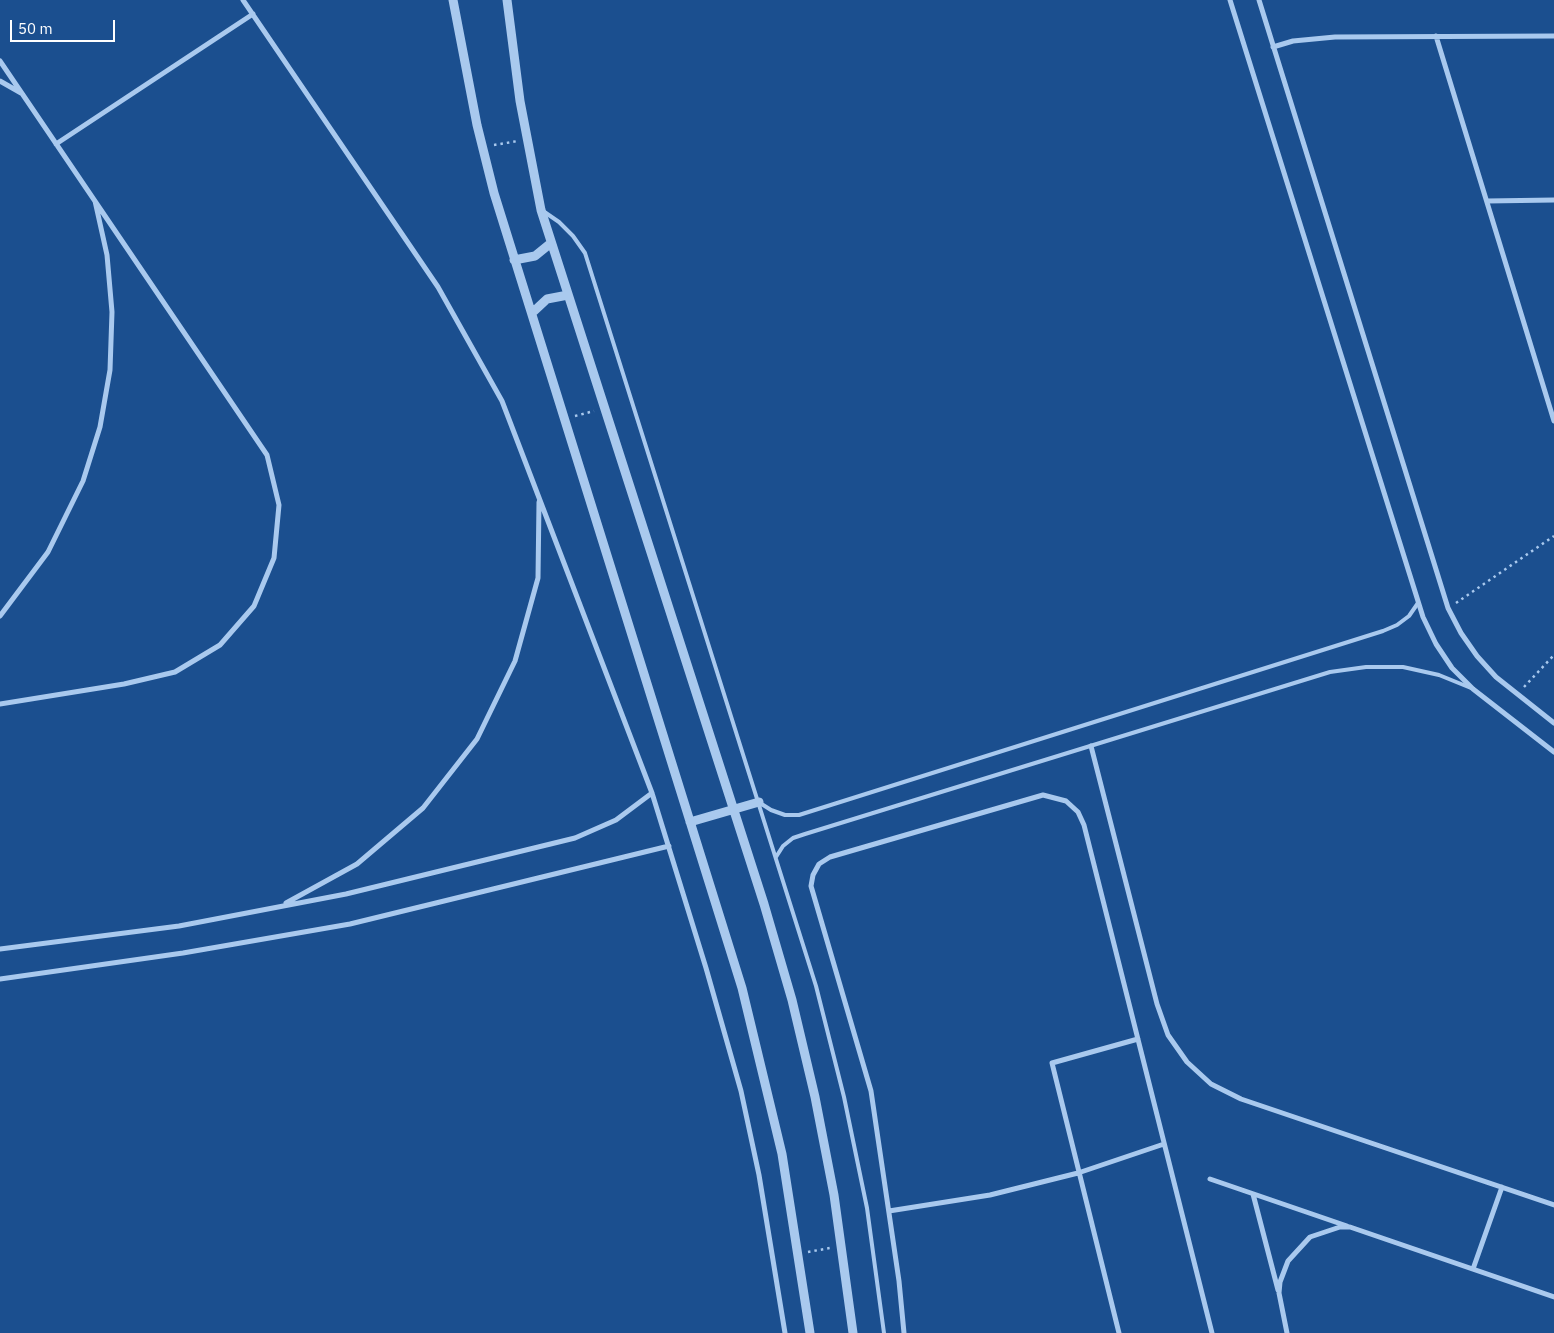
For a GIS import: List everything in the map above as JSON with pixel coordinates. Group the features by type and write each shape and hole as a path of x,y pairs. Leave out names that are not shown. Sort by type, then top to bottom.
{"street":[{"path":"243,0 438,287 502,401 652,793 669,846 741,1091 759,1175 785,1333"},
{"path":"453,0 483,146 514,260 742,988 764,1071 782,1154 810,1333"},
{"path":"507,0 527,140 541,210 732,810 764,904 792,1000 815,1097 842,1245 853,1333"},
{"path":"1230,0 1418,603 1436,644 1452,668 1473,689 1554,752"},
{"path":"1259,0 1448,608 1460,633 1496,677 1554,723"},
{"path":"56,144 253,14"},
{"path":"1436,36 1554,421"},
{"path":"1273,47 1314,38 1554,36"},
{"path":"0,61 267,455 279,506 274,558 254,606 220,645 175,672 124,684 0,704"},
{"path":"0,81 24,94"},
{"path":"0,616 48,552 83,481 100,427 110,370 112,312 107,255 94,199"},
{"path":"1487,201 1554,200"},
{"path":"514,260 535,256 551,243"},
{"path":"532,313 547,299 568,295"},
{"path":"281,906 357,864 423,808 477,739 515,662 538,578 540,499"},
{"path":"1092,746 1157,1004 1168,1035 1187,1062 1211,1084 1241,1099 1554,1205"},
{"path":"0,949 179,926 346,894 575,838 616,820 652,793"},
{"path":"904,1333 889,1210 871,1091 811,886 815,869 824,860 1043,795 1066,801 1078,812 1084,825 1212,1333"},
{"path":"690,822 759,802"},
{"path":"0,979 183,953 350,924 669,846"},
{"path":"1119,1333 1052,1063 1138,1039"},
{"path":"889,1210 990,1195 1078,1172 1164,1144"},
{"path":"1210,1179 1554,1296"},
{"path":"1473,1269 1502,1187"},
{"path":"1253,1194 1279,1293 1287,1333"},
{"path":"1279,1293 1280,1282 1288,1261 1302,1244 1324,1231 1350,1227"}],"lane":[{"path":"541,210 559,222 585,252 816,986 844,1096 867,1208 884,1333"},
{"path":"759,802 771,810 785,815 799,815 1398,626 1409,616 1418,603"},
{"path":"776,857 783,846 799,836 1330,672 1366,667 1403,667 1439,675 1473,689"}],"path":[{"path":"483,146 527,140"},
{"path":"564,419 604,409"},
{"path":"1448,608 1554,536"},
{"path":"1518,694 1554,655"},
{"path":"799,1254 842,1245"}]}
